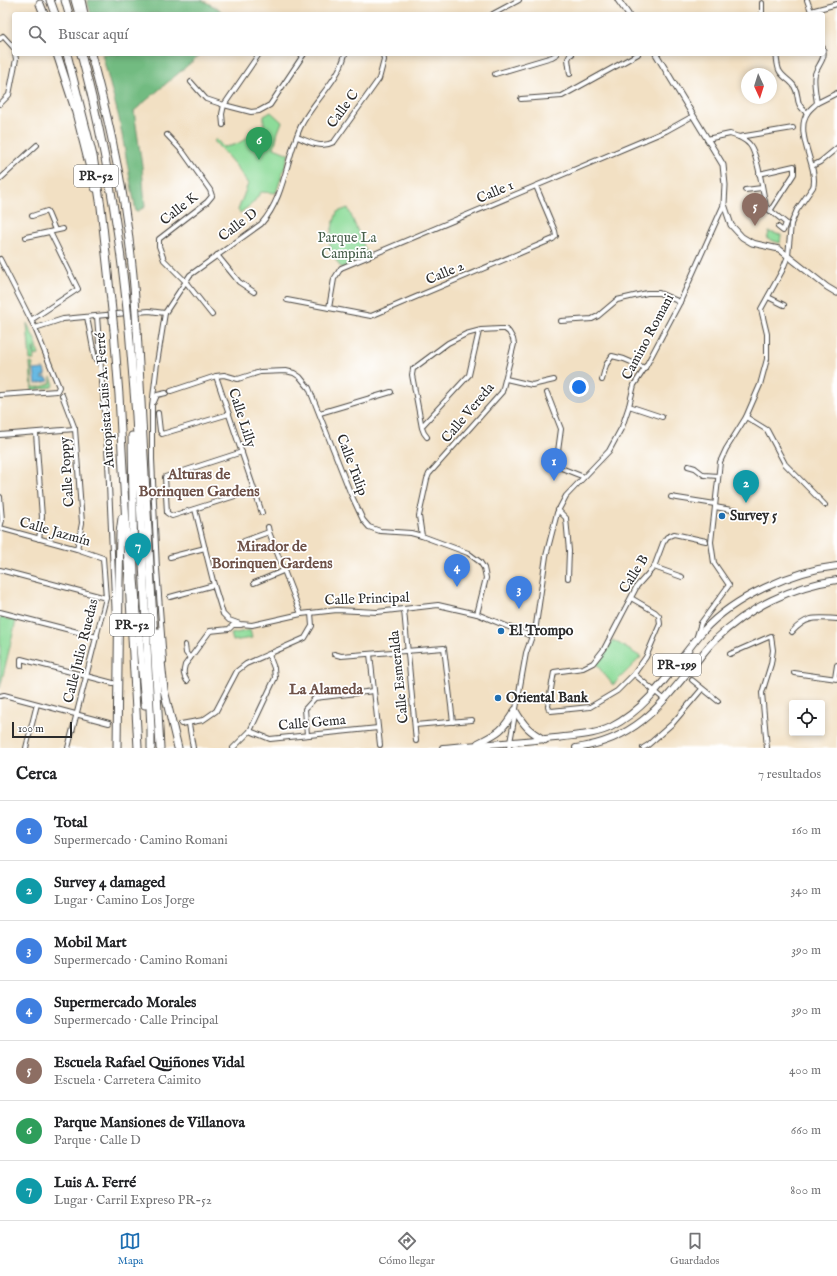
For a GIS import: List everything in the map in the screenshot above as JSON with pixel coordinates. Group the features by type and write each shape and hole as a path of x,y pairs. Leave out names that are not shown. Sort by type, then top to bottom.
{"highway":[{"path":"50,0 54,12"},
{"path":"65,0 68,12"},
{"path":"75,0 78,12"},
{"path":"81,0 84,12"},
{"path":"40,4 43,12"},
{"path":"58,56 75,109 92,180 101,207"},
{"name":"Autopista Luis A. Ferré","path":"68,56 86,127 101,207 114,330 119,395 138,748"},
{"path":"81,56 110,180 119,235 129,329 139,476 151,729 150,748"},
{"name":"PR-52","path":"91,56 114,149 129,233 137,329 160,748"},
{"path":"117,748 120,533 125,502"},
{"path":"151,596 158,632 164,690 178,748"}],"main road":[{"name":"PR-199","path":"443,748 475,745 509,746 585,734 610,727 626,718 645,703 704,630 726,611 763,588 808,571 837,566"},
{"name":"PR-199","path":"576,748 588,747 622,735 654,712 715,640 734,622 769,600 812,584 837,580"},
{"path":"475,745 498,733 505,727 515,710 523,724 545,740"}],"street":[{"path":"497,12 519,0"},
{"path":"618,0 627,12"},
{"path":"807,0 812,12 837,4"},
{"path":"762,3 762,12"},
{"path":"0,32 2,37 12,45"},
{"path":"0,104 9,95 15,56"},
{"path":"223,125 222,114 224,106 258,56"},
{"path":"191,82 206,99 224,106 251,112 259,111 270,105 303,56"},
{"name":"Calle D","path":"165,313 190,274 261,224 270,214 277,200 300,127 340,68 344,56"},
{"name":"Calle C","path":"297,137 318,145 326,146 334,142 379,79 384,60 383,56"},
{"path":"495,74 554,56"},
{"path":"570,56 568,59 570,74"},
{"path":"521,99 562,96 634,56"},
{"path":"657,56 723,165 725,185 724,204 730,224 742,237 752,243 778,249 837,293"},
{"path":"776,56 779,69 782,74 793,84 800,108 807,114"},
{"path":"816,103 814,75 823,56"},
{"path":"694,642 701,623 729,585 714,563 711,542 720,462 726,449 746,417 760,385 767,359 767,334 761,309 782,271 788,256 791,224 815,183 812,166 804,140 804,126 807,114 816,103 837,93"},
{"name":"Calle 1","path":"329,308 334,279 341,268 666,131 694,116"},
{"path":"739,137 793,128"},
{"path":"707,139 730,134 739,137 751,146 766,207 786,223 783,231 778,227"},
{"name":"Calle K","path":"167,135 183,152 210,190 212,196 207,202 159,239 159,246 164,260 185,281"},
{"path":"0,179 36,145"},
{"path":"812,166 820,162 837,148"},
{"path":"759,174 794,166 794,174 770,211"},
{"name":"Calle 2","path":"287,300 371,316 553,239 556,236 555,231 536,186"},
{"path":"745,190 762,188"},
{"name":"Camino Romani","path":"509,746 526,653 536,625 546,556 558,510 566,496 609,451 622,427 634,386 680,302 724,204"},
{"path":"32,216 47,211 55,230"},
{"path":"26,237 63,229"},
{"path":"31,320 78,289 50,232"},
{"path":"217,255 239,282 254,292"},
{"path":"0,259 35,328 59,388 57,391 0,395"},
{"path":"185,281 212,315"},
{"path":"561,321 592,319 598,316 617,300 647,292 659,294 680,302"},
{"path":"768,297 784,305"},
{"path":"35,328 63,319 149,311 165,313 152,406 152,459 157,569 167,703"},
{"path":"98,316 108,462 115,620 118,629"},
{"path":"87,317 94,359"},
{"name":"Calle Vereda","path":"422,536 419,516 429,474 500,396 506,379 514,344 512,335 505,329 479,331 466,334 448,343 413,369 412,375 422,426 427,437"},
{"path":"422,426 469,375 479,331"},
{"path":"602,380 606,365 612,356 624,359 645,368"},
{"name":"Calle Tulip","path":"172,391 216,376 224,375 238,379 260,372 286,371 300,376 310,388 350,492 363,520 369,527 380,531 411,533 422,536 468,554 480,562 484,568 486,578 478,614"},
{"name":"Calle Lilly","path":"216,376 262,513"},
{"path":"506,379 532,385 554,380"},
{"path":"320,413 391,392"},
{"path":"152,406 157,395 166,393"},
{"path":"547,393 561,429 556,466 584,477"},
{"name":"Calle Poppy","path":"62,395 75,429 82,523 77,549"},
{"path":"629,406 662,416"},
{"path":"158,413 160,430 162,434 229,414"},
{"path":"746,417 767,430 785,464 825,504"},
{"path":"0,435 75,429"},
{"path":"36,432 42,517 39,539"},
{"path":"242,452 165,477 167,513 172,516 254,490"},
{"path":"688,466 695,468 704,475 718,476"},
{"path":"0,497 2,520 0,528"},
{"path":"671,497 715,505 737,511"},
{"path":"170,597 214,585 195,509"},
{"path":"558,510 566,518 569,551 568,578"},
{"path":"268,527 300,614"},
{"name":"Calle Jazmín","path":"0,528 77,549 103,558"},
{"path":"244,541 269,532"},
{"name":"Calle B","path":"634,674 617,691 590,707 551,711 549,709 548,706 554,672 583,668 593,663 604,649 637,586 654,567 663,543 667,537 674,534 706,541"},
{"path":"170,557 205,548"},
{"name":"Calle Julio Ruedas","path":"68,748 106,598 103,558"},
{"path":"654,567 682,577"},
{"path":"0,570 106,598"},
{"path":"254,583 283,571"},
{"name":"Calle Principal","path":"214,585 223,614 229,620 245,625 252,626 300,614 337,610 377,612 438,605 478,614 531,636"},
{"path":"631,598 655,612 659,616 660,624 646,657 634,674 665,700"},
{"name":"Calle Esmeralda","path":"404,610 416,741"},
{"path":"0,612 97,637"},
{"path":"181,724 189,724 203,720 216,710 237,671 246,664 305,638 312,626 311,613"},
{"path":"792,632 802,622 813,618 837,619"},
{"path":"188,681 183,676 183,670 210,631 229,630 233,625 245,625"},
{"path":"730,654 771,636 773,650 772,657 762,693 767,748"},
{"path":"185,645 186,653 190,658"},
{"path":"334,654 341,656 444,648 453,722"},
{"path":"370,654 380,745"},
{"path":"233,748 250,731 275,678 274,668 269,655"},
{"path":"21,666 21,659 113,683"},
{"path":"794,673 836,678 837,665"},
{"path":"692,680 718,701"},
{"path":"643,748 648,747 673,723 702,689"},
{"path":"307,735 305,709 315,698 374,691"},
{"path":"0,696 4,695 109,723"},
{"path":"26,748 37,704"},
{"path":"415,725 472,720"},
{"path":"189,724 193,748"},
{"name":"Calle Gema","path":"250,731 270,738 378,728"}],"green space":[{"path":"87,0 202,0 222,12 90,12"},
{"path":"103,56 199,56 134,111 142,166 145,207 136,212 119,118"},
{"path":"271,112 282,122 274,148 289,154 276,193 261,192 253,203 240,213 238,210 248,184 236,166 214,141 216,139 223,147 228,146 236,144 247,138 253,131 264,131 264,116"},
{"name":"Parque La Campiña","path":"348,208 368,256 341,268 330,246 330,235 337,212"},
{"path":"769,232 781,235 780,243 767,239"},
{"path":"27,323 36,342 39,355 35,356 33,348 34,360 30,360"},
{"path":"30,363 33,364 33,387 51,383 51,377 54,384 52,387 32,390"},
{"path":"0,617 16,621 0,688"},
{"path":"250,630 252,638 233,641 231,634"},
{"path":"613,640 641,657 613,685 596,664 602,659"}],"water":[{"path":"44,369 46,376 42,376 42,378 47,378 49,381 36,384 34,370"}],"place":[{"name":"Parque Mansiones de Villanova","path":"259,160"},
{"name":"Escuela Rafael Quiñones Vidal","path":"755,226"},
{"name":"Total","path":"554,481"},
{"name":"Survey 4 damaged","path":"746,503"},
{"name":"Survey 5","path":"722,516"},
{"name":"Luis A. Ferré","path":"138,566"},
{"name":"Supermercado Morales","path":"457,587"},
{"name":"Mobil Mart","path":"519,609"},
{"name":"El Trompo","path":"501,631"},
{"name":"Oriental Bank","path":"498,698"}],"district":[{"name":"Alturas de Borinquen Gardens","path":"199,482"},
{"name":"Mirador de Borinquen Gardens","path":"272,554"},
{"name":"La Alameda","path":"326,689"}]}
